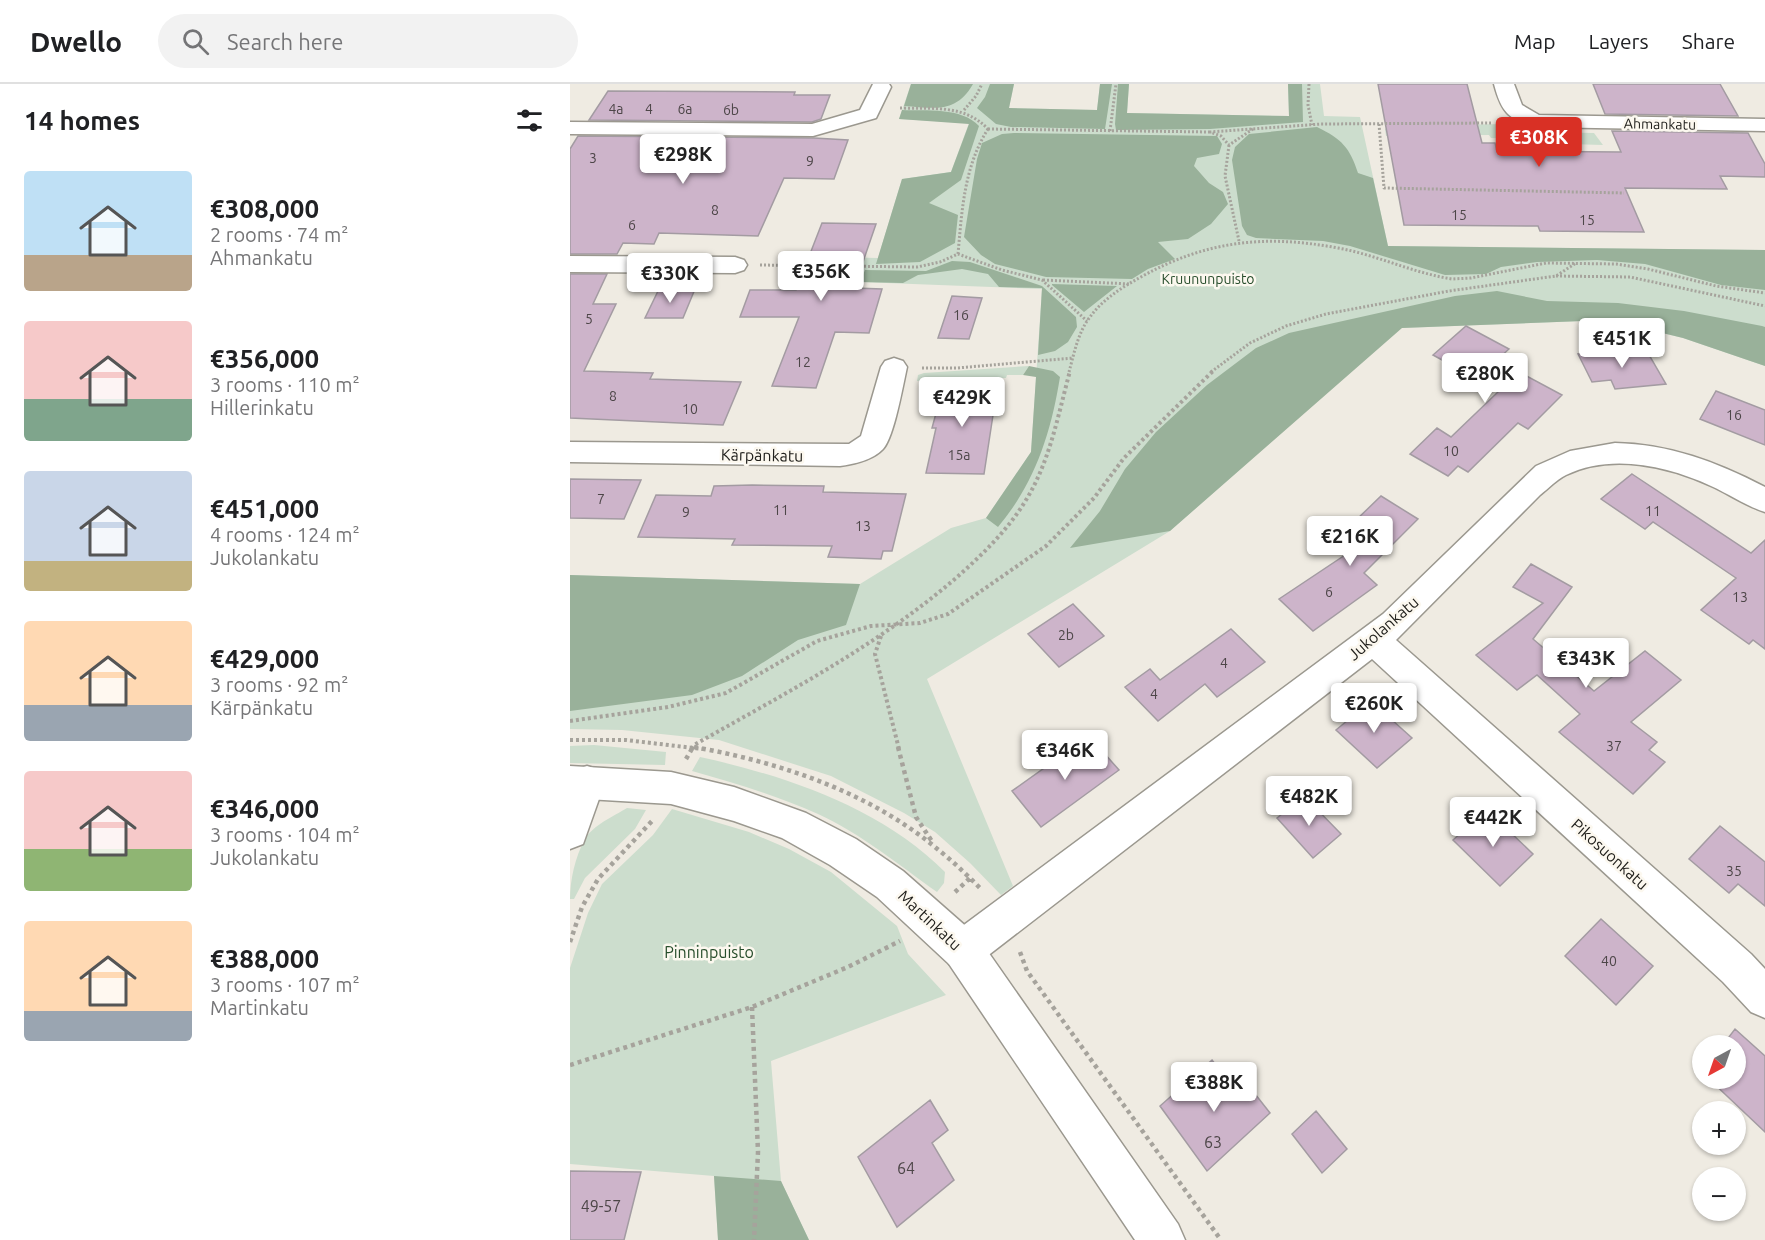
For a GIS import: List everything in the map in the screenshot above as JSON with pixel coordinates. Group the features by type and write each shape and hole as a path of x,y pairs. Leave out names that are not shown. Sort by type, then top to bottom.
{"street":[{"path":"1504,84 1511,107 1521,116"},
{"path":"570,128 813,130 869,114 881,87"},
{"name":"Ahmankatu","path":"1521,116 1539,121 1578,123 1765,125"},
{"path":"570,264 735,265"},
{"name":"Kärpänkatu","path":"570,452 840,456 853,454 864,450 874,441 894,367"},
{"name":"Jukolankatu","path":"963,950 1394,623 1530,487 1551,470 1572,461 1622,453 1653,454 1685,462 1765,501"},
{"name":"Pikosuonkatu","path":"1373,640 1737,968 1765,998"},
{"path":"570,832 579,782"},
{"name":"Martinkatu","path":"579,782 671,788 734,804 793,825 853,858 890,884 963,950 1162,1240"}],"path":[{"path":"964,110 976,96 982,84"},
{"path":"1110,131 1116,84"},
{"path":"1309,84 1308,105 1312,124"},
{"path":"872,106 964,110 980,119 988,129"},
{"path":"988,129 1210,132 1312,124 1487,123 1521,116"},
{"path":"1379,124 1384,188 1624,193"},
{"path":"958,254 969,165 979,141 988,129"},
{"path":"1239,241 1225,176 1229,145 1252,129"},
{"path":"1210,132 1221,136 1229,145"},
{"path":"570,942 582,907 598,879 654,819 694,745 898,625 1004,531 1026,501 1050,452 1073,358 1087,321 1108,298 1131,284 1218,245 1239,241 1336,247 1452,279 1480,278 1533,264 1622,264 1654,269 1700,283 1765,293"},
{"path":"735,265 917,267 940,262 958,254 1002,270 1042,280 1131,284"},
{"path":"1556,276 1577,263"},
{"path":"570,720 668,707 726,693 817,641 871,626 920,623 948,614 1046,546 1094,498 1124,458 1204,378 1250,343 1286,326 1326,314 1449,291 1556,276 1600,274 1632,278 1734,302 1765,306"},
{"path":"1042,280 1087,321"},
{"path":"894,367 957,368 1073,358"},
{"path":"881,636 875,654 905,780 916,817 934,844"},
{"path":"570,740 617,738 694,745"},
{"path":"570,1065 752,1007 848,967 905,939 970,878"},
{"path":"752,1007 759,1152 754,1240"}],"green space":[{"name":"Kruununpuisto","path":"911,84 1014,84 1009,108 1097,110 1100,84 1129,84 1127,113 1289,116 1288,84 1320,84 1324,116 1360,117 1388,246 1765,250 1765,366 1683,338 1609,320 1401,328 1170,531 927,679 1013,886 1001,895 935,832 904,813 831,776 719,740 622,730 570,729 570,575 860,584 951,528 986,518 1031,452 1042,289 781,279 787,256 878,258 902,179 951,172 969,123 899,119"},
{"path":"911,84 973,84 966,94 952,105 935,108 904,106"},
{"path":"990,84 1014,84 1009,108 1097,110 1100,84 1112,84 1105,129 1011,127 996,124 977,108"},
{"path":"1118,84 1129,84 1127,113 1289,116 1288,84 1302,84 1303,122 1210,129 1116,130"},
{"path":"902,110 953,113 972,120 979,126 961,180 929,203 958,215 955,243 920,262 876,264 902,179 951,172 969,124 899,119"},
{"path":"1503,124 1545,132 1594,133 1603,145 1568,144 1565,140 1491,138 1489,135 1386,136 1385,129 1390,126"},
{"path":"1317,127 1344,145 1358,173 1373,178 1388,246 1765,250 1765,290 1721,285 1645,264 1597,260 1537,262 1501,267 1486,274 1445,275 1350,246 1323,241 1256,238 1247,235 1242,226 1232,160 1235,147 1249,134"},
{"path":"1002,134 1217,136 1222,144 1219,154 1197,158 1194,166 1209,183 1223,192 1228,204 1211,224 1188,239 1158,242 1175,259 1148,269 1132,279 1046,277 995,264 981,255 964,237 977,159 982,143"},
{"path":"952,261 970,262 1042,286 1076,317 1077,327 1068,342 1055,351 1038,355 1042,288 999,287 988,274 962,269 918,275 903,283 860,282 865,270 926,271"},
{"path":"1052,284 1117,286 1084,312"},
{"path":"1497,291 1547,301 1618,303 1684,311 1762,326 1765,327 1765,366 1683,338 1609,320 1402,328 1170,531 1070,548 1100,511 1125,469 1156,432 1207,385 1256,348 1289,333 1455,296"},
{"path":"1029,366 1023,375 1007,375 1006,378 917,381 918,375 924,373"},
{"path":"1029,366 1053,371 1060,377 1056,398 1052,418 1032,475 998,527 986,518 1031,452 1036,377 1023,375"},
{"path":"570,575 860,584 846,625 798,640 742,676 692,695 570,711"},
{"path":"594,745 666,752 665,765 570,763 570,746"},
{"path":"700,757 799,785 862,812 920,849 945,872 944,883 937,892 864,840 818,814 756,790 692,771"},
{"path":"627,808 646,810 635,829 585,878 574,899 570,899 578,853 585,839 598,825"},
{"name":"Pinninpuisto","path":"672,809 749,832 789,849 831,872 897,926 908,954 946,995 771,1061 781,1181 809,1240 718,1240 714,1176 570,1164 570,968 588,913 602,884 653,835"},
{"path":"714,1176 781,1181 809,1240 718,1240"}],"building":[{"path":"1378,84 1467,84 1482,143 1495,143 1497,151 1621,152 1612,131 1748,133 1765,164 1765,177 1720,176 1727,189 1625,188 1644,232 1540,231 1538,226 1404,225"},
{"path":"1593,84 1720,84 1738,116 1605,114"},
{"path":"608,91 795,92 794,95 830,95 821,119 812,122 589,120"},
{"path":"578,136 848,140 834,179 784,178 758,236 659,233 654,244 623,243 617,254 570,254 570,149"},
{"path":"822,223 876,224 854,288 882,289 869,333 835,332 816,388 772,386 799,317 740,317 750,290 796,290"},
{"path":"570,274 607,274 593,304 616,304 584,371 653,373 650,379 741,382 723,425 570,418"},
{"path":"659,289 695,289 683,318 645,318"},
{"path":"952,296 982,298 969,339 938,338"},
{"path":"1466,326 1509,349 1497,360 1562,395 1528,429 1518,423 1468,472 1458,466 1448,476 1410,454 1437,428 1451,437 1499,391 1433,355"},
{"path":"1610,351 1612,356 1648,353 1666,384 1615,389 1611,380 1592,382 1578,354"},
{"path":"945,380 984,380 983,388 997,389 984,474 926,473 936,428 932,428"},
{"path":"1716,391 1765,410 1765,445 1700,419"},
{"path":"1632,474 1751,553 1765,540 1765,649 1753,640 1749,644 1701,610 1736,578 1653,522 1645,529 1601,499"},
{"path":"570,479 641,480 624,519 570,518"},
{"path":"714,486 824,486 823,492 906,494 892,551 883,551 881,559 828,557 832,546 732,545 735,539 638,537 656,495 711,496"},
{"path":"1381,496 1418,519 1364,573 1377,585 1313,631 1279,599 1372,537 1352,524"},
{"path":"1531,564 1572,587 1533,639 1594,691 1645,651 1681,680 1631,722 1657,742 1649,750 1665,762 1633,794 1559,732 1580,714 1537,675 1517,690 1476,655 1543,603 1513,587"},
{"path":"1073,604 1104,636 1059,667 1028,634"},
{"path":"1231,629 1265,662 1217,697 1205,684 1158,721 1125,687 1150,669 1160,680"},
{"path":"1371,701 1412,738 1377,768 1336,730"},
{"path":"1089,736 1119,770 1041,827 1012,791"},
{"path":"1304,796 1341,834 1313,858 1277,818"},
{"path":"1487,810 1533,854 1500,886 1453,840"},
{"path":"1720,826 1765,862 1765,906 1738,884 1729,893 1689,859"},
{"path":"1601,919 1653,966 1616,1005 1565,956"},
{"path":"1735,1029 1742,1035 1730,1035"},
{"path":"1746,1039 1765,1056 1765,1132 1746,1114 1746,1101 1732,1101 1720,1089 1746,1089"},
{"path":"1212,1060 1231,1085 1241,1076 1270,1113 1207,1171 1160,1106"},
{"path":"930,1100 948,1130 932,1143 954,1180 897,1227 858,1157"},
{"path":"1316,1111 1347,1149 1322,1173 1292,1134"},
{"path":"570,1171 641,1172 624,1240 570,1240"}]}
